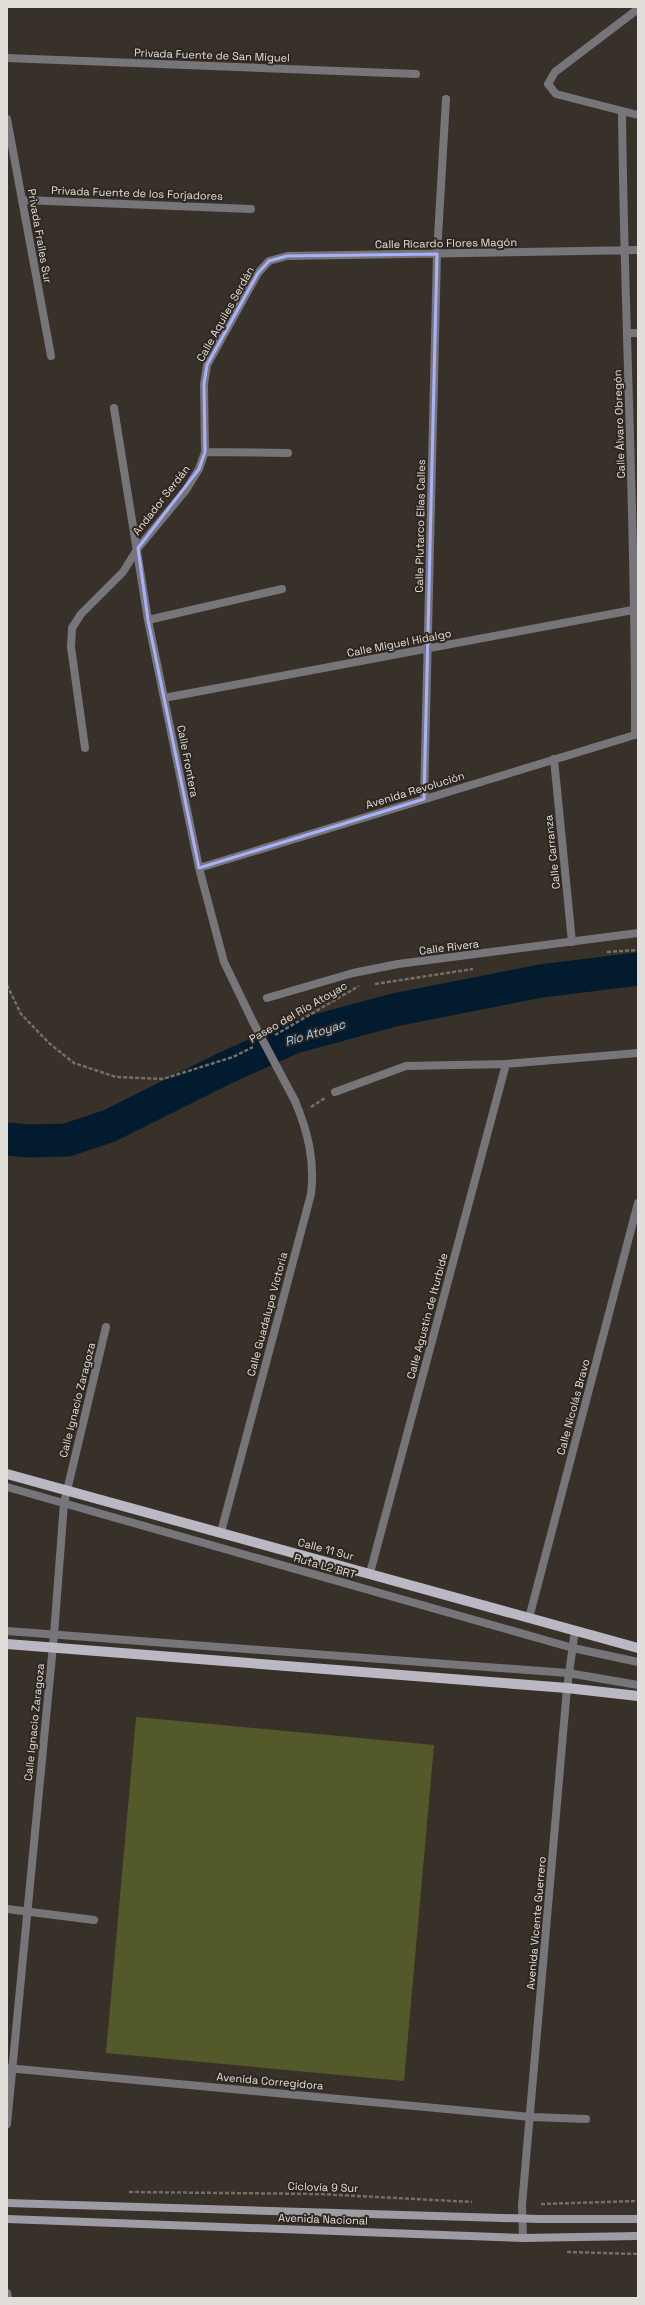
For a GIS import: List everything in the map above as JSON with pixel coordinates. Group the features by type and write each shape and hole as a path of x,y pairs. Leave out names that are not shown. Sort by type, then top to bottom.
{"main road":[{"name":"Calle 11 Sur","path":"7,1474 638,1648"},
{"path":"7,1644 567,1688 638,1696"},
{"name":"Avenida Nacional","path":"7,2203 523,2218 638,2219"},
{"name":"Avenida Nacional","path":"7,2219 523,2238 638,2236"}],"street":[{"path":"638,9 555,72 548,84 556,94 638,115"},
{"name":"Privada Fuente de San Miguel","path":"7,58 416,74"},
{"name":"Calle Plutarco Elías Calles","path":"424,799 437,254 446,99"},
{"name":"Calle Álvaro Obregón","path":"622,111 623,250 637,609 636,735"},
{"name":"Privada Frailes Sur","path":"7,119 51,356"},
{"name":"Privada Fuente de los Forjadores","path":"22,200 251,208"},
{"name":"Calle Ricardo Flores Magón","path":"270,261 287,256 638,250"},
{"name":"Calle Aquiles Serdán","path":"205,452 204,384 207,365 258,273 270,261"},
{"path":"627,333 638,333"},
{"name":"Calle Frontera","path":"114,408 138,548 148,620 199,868 224,962 294,1101"},
{"path":"205,452 288,453"},
{"name":"Andador Serdán","path":"85,748 70,647 72,628 82,614 123,572 138,548 186,490 199,469 205,452"},
{"path":"148,620 282,589"},
{"name":"Calle Miguel Hidalgo","path":"164,698 637,609"},
{"name":"Avenida Revolución","path":"199,868 636,735"},
{"name":"Calle Carranza","path":"554,760 572,942"},
{"name":"Calle Rivera","path":"266,998 353,973 398,964 638,933"},
{"path":"335,1092 406,1066 506,1064 638,1053"},
{"name":"Calle Agustín de Iturbide","path":"370,1573 506,1064"},
{"name":"Calle Guadalupe Victoria","path":"221,1532 311,1194 314,1170 310,1144 300,1113 294,1101"},
{"name":"Calle Nicolás Bravo","path":"530,1618 638,1203"},
{"name":"Calle Ignacio Zaragoza","path":"7,2124 10,2068 53,1647 64,1503 106,1327"},
{"name":"Ruta L2 BRT","path":"7,1487 573,1648 638,1662"},
{"name":"Avenida Vicente Guerrero","path":"523,2238 522,2205 531,2117 568,1673 575,1630"},
{"path":"7,1631 568,1673 638,1685"},
{"path":"7,1909 26,1910 94,1920"},
{"name":"Avenida Corregidora","path":"10,2068 531,2117 586,2119"},
{"path":"7,2293 8,2298"}],"path":[{"path":"599,953 638,950"},
{"path":"374,984 474,969"},
{"name":"Paseo del Río Atoyac","path":"7,985 21,1014 49,1043 74,1063 116,1077 163,1079 233,1057 260,1043"},
{"name":"Paseo del Río Atoyac","path":"273,1036 359,986 366,985"},
{"path":"300,1113 335,1092"},
{"name":"Ciclovía 9 Sur","path":"124,2192 320,2194 476,2202"},
{"path":"522,2205 638,2202"}],"highlighted area":[{"path":"437,254 424,799 199,868 148,620 138,548 199,469 205,452 204,384 207,365 258,273 269,261 287,256"}],"green space":[{"path":"136,1717 434,1745 404,2081 106,2053"}],"waterway":[{"name":"Río Atoyac","path":"7,1139 29,1141 67,1140 109,1126 221,1070 294,1037 394,1010 541,981 638,969"}]}
